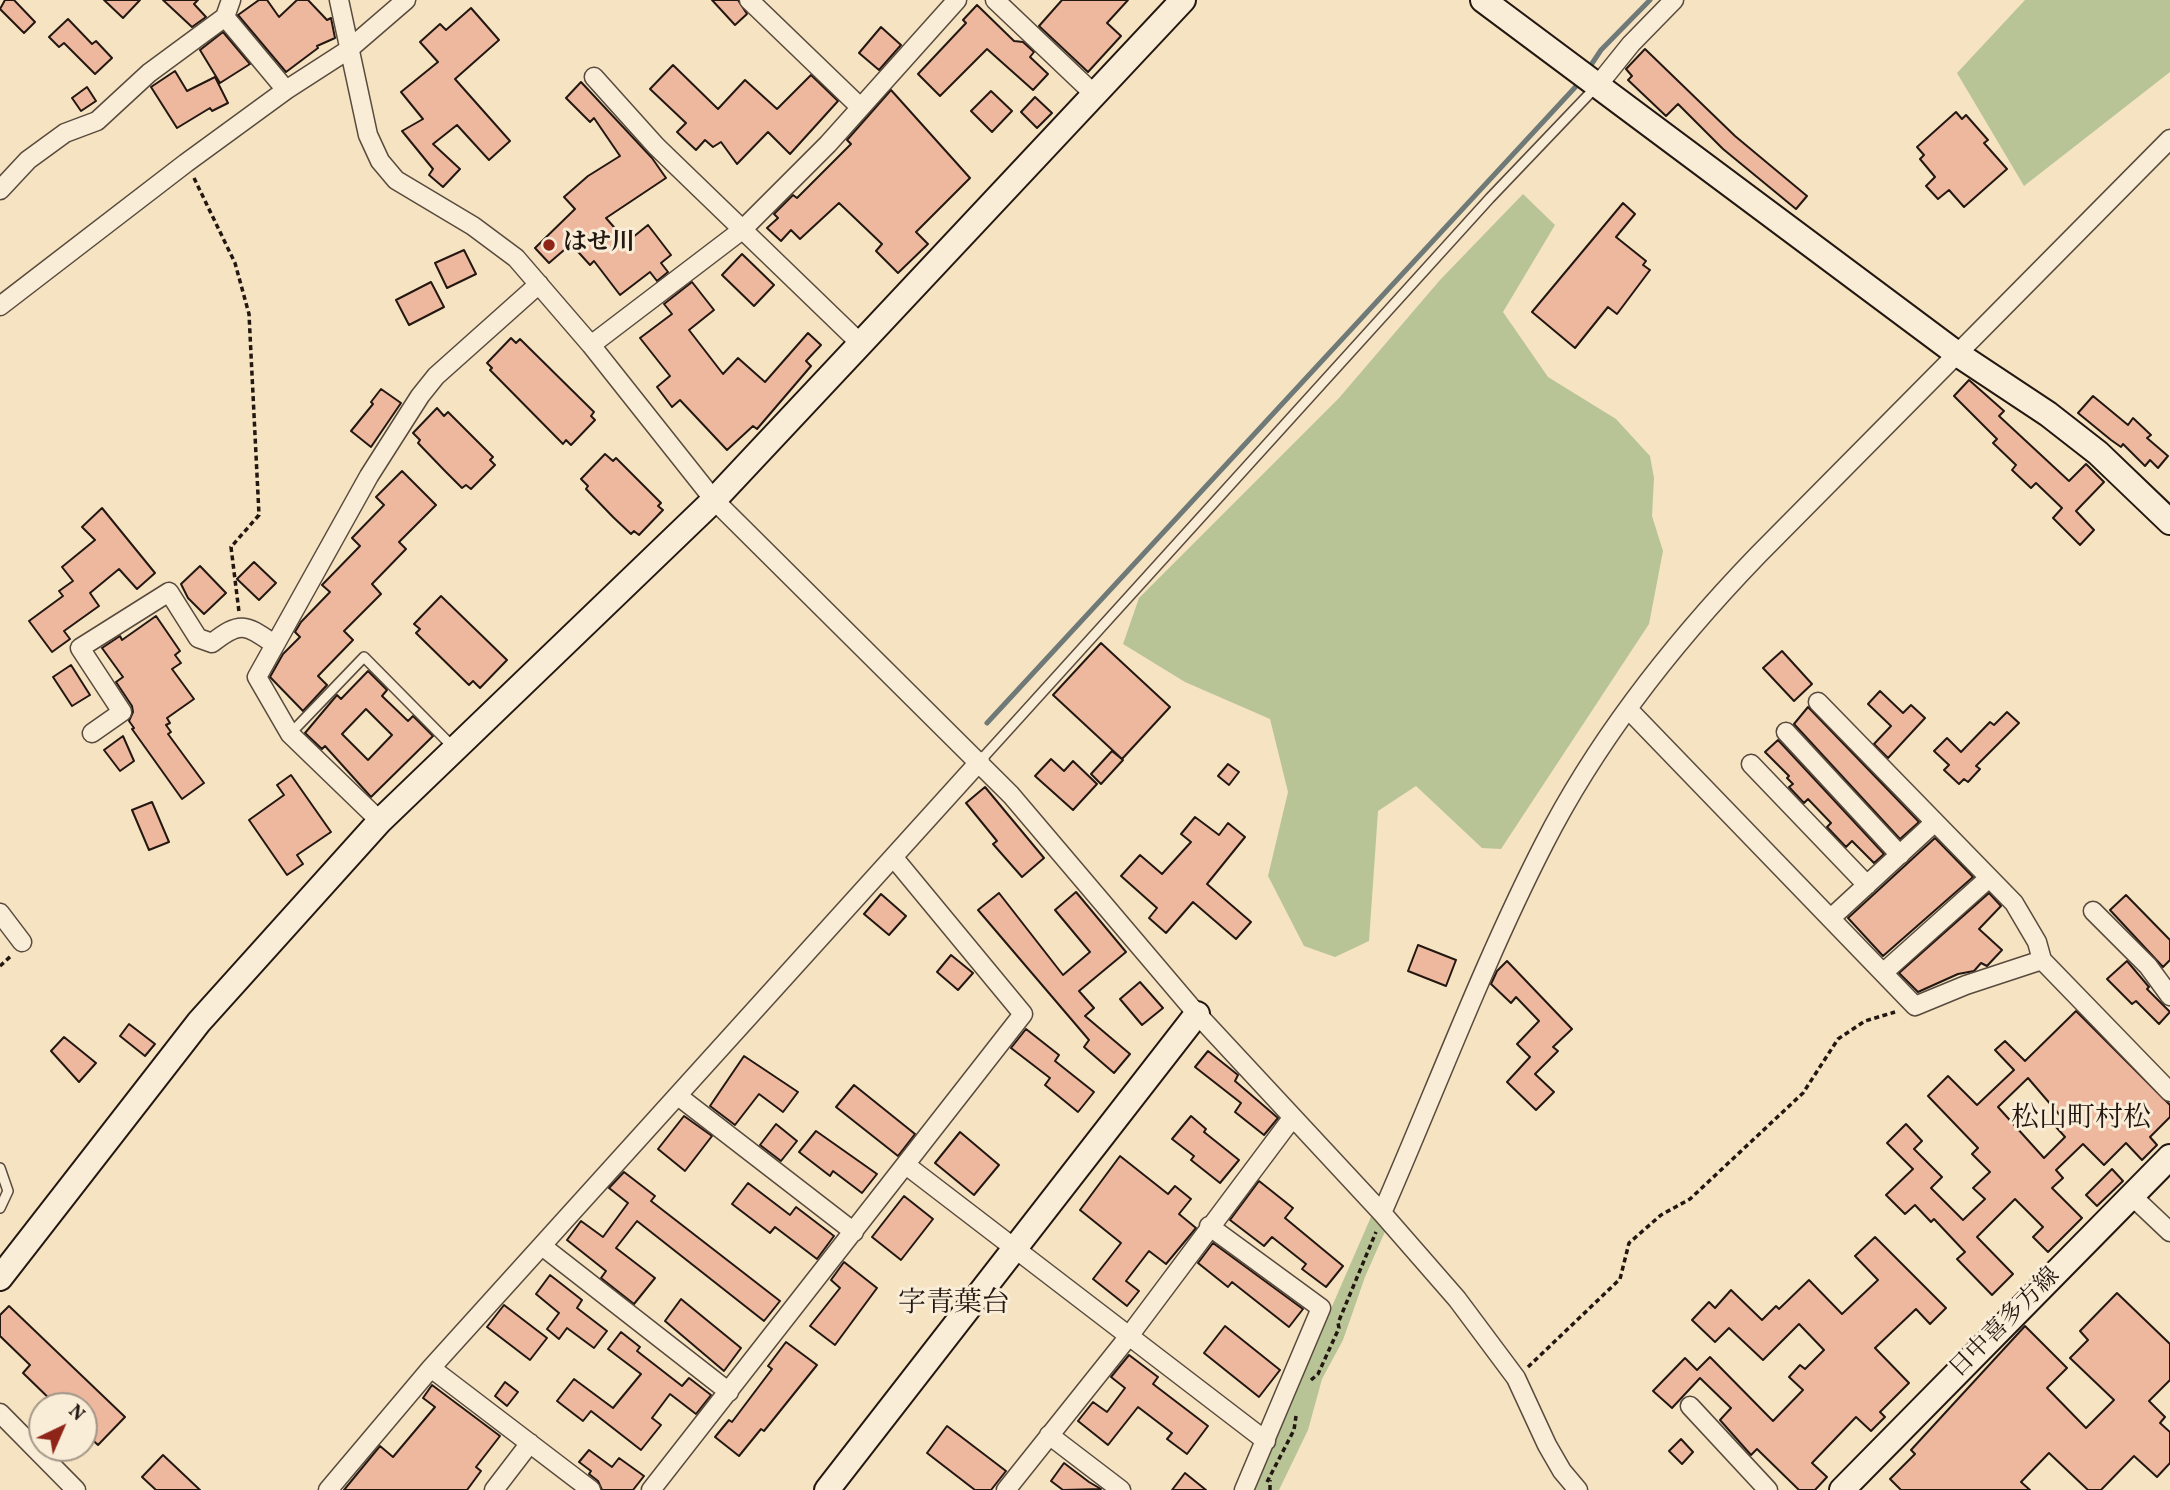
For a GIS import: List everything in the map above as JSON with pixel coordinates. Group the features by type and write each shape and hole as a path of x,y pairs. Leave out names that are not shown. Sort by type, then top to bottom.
{"street":[{"path":"0,190 28,160 65,133 97,121 149,73 225,17 231,0"},
{"path":"338,0 368,135 380,161 396,180 473,226 516,258 591,345 714,500 980,761 1197,1014 1382,1213 1457,1299 1516,1378 1547,1445 1562,1471 1578,1490"},
{"path":"0,306 186,163 286,90 348,50 407,0"},
{"path":"749,0 859,107"},
{"path":"591,345 742,230 828,144 957,0"},
{"path":"995,0 1094,94"},
{"path":"0,1278 199,1022 380,821 714,500 1183,0"},
{"path":"1483,0 1956,353 2058,422 2098,453 2170,522"},
{"path":"1598,85 1631,44 1675,0"},
{"path":"225,17 286,90"},
{"path":"594,77 656,146 861,344"},
{"path":"1382,1213 1545,842 1629,710 1710,605 2170,139"},
{"path":"380,821 290,734 257,677 369,476 420,396 436,376 539,284"},
{"path":"92,733 122,712 80,648 169,592 198,638 212,643 232,627 249,627 274,644"},
{"path":"1818,702 1989,878 2027,921 2042,960 2170,1092"},
{"path":"1629,710 1915,1006 1966,985 2042,960"},
{"path":"1786,732 1900,855"},
{"path":"328,1490 432,1368 980,761"},
{"path":"1751,764 1867,886"},
{"path":"1832,918 1935,822"},
{"path":"651,1490 1023,1014 894,858"},
{"path":"1884,972 1989,878"},
{"path":"2093,911 2148,967 2170,996"},
{"path":"0,913 22,942"},
{"path":"827,1490 1197,1014"},
{"path":"678,1096 854,1231"},
{"path":"1006,1490 1129,1336 1293,1116"},
{"name":"日中喜多方線","path":"1842,1490 2170,1157"},
{"path":"906,1165 1266,1441"},
{"path":"2133,1197 2170,1232"},
{"path":"1209,1226 1321,1308 1244,1490"},
{"path":"542,1246 729,1392"},
{"path":"432,1368 591,1490"},
{"path":"1690,1406 1768,1490"},
{"path":"0,1413 76,1490"},
{"path":"1049,1435 1121,1490"},
{"path":"495,1490 530,1443"}],"lane":[{"path":"980,761 1490,198 1598,85"},
{"path":"290,734 364,657 454,748"},
{"path":"0,1168 8,1191 0,1208"}],"path":[{"path":"186,163 235,263 249,314 259,515 231,547 241,610 232,627"},
{"path":"1516,1378 1620,1279 1629,1243 1661,1215 1690,1199 1803,1093 1838,1039 1865,1021 1915,1006"},
{"path":"1309,1381 1318,1374 1339,1328 1338,1322 1382,1213"},
{"path":"1262,1490 1270,1480 1294,1430 1300,1405"},
{"path":"1270,1480 1270,1490"}],"green space":[{"path":"2025,0 2170,0 2170,72 2024,186 1957,73"},
{"path":"1523,194 1555,225 1503,312 1548,377 1616,419 1650,456 1654,478 1652,516 1663,551 1649,624 1501,849 1482,848 1416,786 1378,811 1369,941 1335,957 1304,946 1268,876 1288,792 1270,719 1185,682 1123,644 1139,598 1339,398 1440,280"},
{"path":"1374,1210 1387,1227 1365,1277 1343,1340 1322,1379 1308,1430 1279,1490 1252,1490"}],"building":[{"path":"5,0 14,0 35,22 24,33 0,9"},
{"path":"104,0 140,0 123,18"},
{"path":"163,0 198,0 194,4 206,17 192,27"},
{"path":"259,0 267,0 279,17 297,0 308,0 327,20 331,18 335,38 317,46 318,48 286,72 238,15"},
{"path":"712,0 738,0 747,14 735,25"},
{"path":"1062,0 1128,0 1107,23 1121,36 1088,72 1039,26"},
{"path":"977,5 1014,41 1023,42 1034,52 1030,57 1048,74 1033,90 987,49 940,96 918,74 966,23 963,20"},
{"path":"471,8 499,40 455,79 510,141 489,160 457,125 433,144 460,169 443,187 429,175 433,169 402,131 423,119 401,92 438,62 420,42 440,24 446,30"},
{"path":"68,19 92,44 96,41 112,58 95,74 64,43 59,47 49,37"},
{"path":"881,27 901,45 879,70 859,53"},
{"path":"223,32 250,64 220,83 200,50"},
{"path":"1645,49 1735,136 1807,196 1796,209 1723,149 1678,104 1666,116 1628,80 1632,76 1626,69"},
{"path":"673,65 718,109 745,80 777,109 811,75 838,101 790,154 768,132 737,164 721,142 713,147 705,140 696,150 677,132 686,123 650,89"},
{"path":"175,71 187,91 215,77 228,103 212,111 210,108 177,128 151,87"},
{"path":"581,82 652,158 666,178 606,218 627,242 648,225 671,255 661,263 668,272 657,281 650,272 620,295 594,261 590,265 571,244 549,263 535,248 575,209 564,197 588,176 620,156 594,118 590,122 566,98"},
{"path":"87,87 96,101 81,111 72,98"},
{"path":"891,90 970,178 916,232 928,244 898,273 876,251 882,244 839,203 800,239 791,230 781,241 767,228 778,218 774,214 793,195 797,198 851,144 847,140"},
{"path":"991,91 1012,111 992,132 971,111"},
{"path":"1035,97 1052,113 1037,128 1021,112"},
{"path":"1956,112 1962,119 1966,115 1988,140 1984,143 2007,169 1964,207 1949,190 1938,199 1926,186 1935,177 1920,159 1924,155 1917,147"},
{"path":"1623,203 1635,214 1616,237 1646,261 1643,265 1650,270 1617,314 1608,307 1575,348 1532,312"},
{"path":"464,250 476,274 447,288 435,263"},
{"path":"742,254 774,285 754,306 722,275"},
{"path":"431,282 444,307 409,325 396,300"},
{"path":"692,282 714,310 689,330 723,374 738,358 765,382 808,333 821,345 806,361 811,366 757,429 753,426 727,450 680,400 672,407 657,387 670,376 640,338 672,314 664,304"},
{"path":"511,338 516,343 520,339 594,412 591,416 595,420 571,445 566,440 563,444 490,370 492,368 487,363"},
{"path":"1969,380 2004,411 1999,416 2069,481 2086,464 2104,482 2076,511 2094,530 2080,545 2053,518 2062,508 2036,483 2031,488 2012,470 2016,465 1993,443 1997,439 1954,396"},
{"path":"381,389 401,403 371,447 351,431 373,404 371,402"},
{"path":"2093,396 2128,425 2133,418 2151,435 2147,438 2168,456 2158,468 2150,460 2145,466 2123,444 2121,447 2078,413"},
{"path":"437,408 444,416 448,412 493,457 490,460 495,465 471,489 466,485 462,488 418,443 420,440 413,433"},
{"path":"605,454 613,461 616,458 661,503 658,506 663,510 639,535 634,531 631,534 613,517 586,489 588,486 581,479"},
{"path":"402,471 436,505 399,542 406,549 372,584 381,594 344,631 353,640 318,676 327,685 303,711 270,677 283,654 300,637 295,632 301,622 330,592 322,585 360,546 352,538 384,505 376,497"},
{"path":"102,508 155,573 137,589 119,569 90,593 99,606 64,631 70,639 52,652 29,621 63,596 59,591 73,581 62,567 95,540 82,527"},
{"path":"254,562 276,583 259,600 237,579"},
{"path":"200,566 226,593 204,614 188,598 181,584"},
{"path":"441,596 507,660 480,688 473,681 469,685 416,633 420,629 414,624"},
{"path":"156,616 180,651 175,655 181,663 172,669 194,699 167,718 170,723 166,725 171,732 168,734 204,783 182,799 132,729 134,728 129,721 133,712 132,706 116,682 123,677 102,648 120,636 122,640"},
{"path":"1101,643 1170,707 1122,759 1053,695"},
{"path":"1782,651 1812,684 1794,701 1763,668"},
{"path":"71,665 90,695 72,706 53,677"},
{"path":"368,671 387,690 382,696 408,721 413,716 433,736 371,797 325,746 322,749 305,733 337,695 341,699","holes":["366,709 392,735 368,760 342,734"]},
{"path":"1880,691 1903,713 1911,705 1925,718 1888,758 1874,744 1891,726 1868,704"},
{"path":"1808,707 1919,822 1900,839 1794,724"},
{"path":"2007,712 2019,723 1976,766 1980,769 1968,782 1964,779 1959,784 1944,770 1949,765 1934,751 1947,738 1961,752 1990,722 1994,725"},
{"path":"123,736 134,761 120,771 104,750"},
{"path":"1778,740 1884,854 1874,863 1852,841 1846,847 1827,827 1831,823 1808,799 1804,803 1789,787 1793,784 1787,778 1789,776 1765,752"},
{"path":"1112,751 1123,760 1101,784 1091,774"},
{"path":"1051,759 1064,771 1073,761 1097,784 1073,810 1035,776"},
{"path":"1228,764 1239,772 1229,785 1218,776"},
{"path":"291,775 331,832 297,855 303,864 287,875 249,820 284,795 277,785"},
{"path":"985,787 1044,858 1022,877 993,844 997,841 966,803"},
{"path":"152,802 169,842 149,850 132,810"},
{"path":"1195,817 1219,835 1228,823 1245,837 1207,884 1251,922 1236,939 1193,902 1166,933 1149,918 1157,908 1121,876 1140,855 1162,874 1191,842 1181,834"},
{"path":"1935,838 1973,877 1883,956 1848,918"},
{"path":"1076,892 1126,952 1079,991 1094,1008 1085,1016 1130,1054 1114,1073 1084,1047 1089,1040 978,910 999,893 1063,975 1090,952 1055,910"},
{"path":"1989,893 2001,906 1979,929 2002,950 1987,966 1981,963 1974,971 1958,974 1918,992 1899,973"},
{"path":"881,894 906,916 889,935 864,914"},
{"path":"2126,895 2170,940 2170,960 2163,967 2110,910"},
{"path":"1418,945 1456,960 1446,986 1408,971"},
{"path":"951,955 973,973 958,990 937,972"},
{"path":"1507,961 1572,1029 1553,1047 1558,1051 1535,1074 1554,1092 1536,1110 1507,1082 1530,1057 1517,1044 1539,1021 1516,997 1511,1003 1491,984 1497,971"},
{"path":"2127,961 2149,987 2147,989 2170,1012 2159,1024 2136,1001 2132,1004 2107,979"},
{"path":"1140,982 1163,1008 1142,1025 1120,999"},
{"path":"2076,1011 2170,1105 2170,1117 2150,1137 2157,1145 2142,1160 2126,1143 2104,1165 2083,1144 2056,1170 2063,1178 2052,1188 2082,1218 2048,1252 2033,1237 2043,1227 2015,1199 1977,1237 2013,1274 1992,1295 1957,1259 1965,1252 1934,1219 1931,1222 1915,1205 1905,1214 1886,1195 1913,1169 1887,1143 1906,1124 1922,1141 1914,1149 1942,1177 1931,1188 1963,1220 1985,1199 1973,1188 1990,1172 1972,1154 1978,1148 1928,1096 1948,1076 1977,1105 2014,1070 1995,1050 2005,1041 2025,1061","holes":["2028,1078 2064,1120 2056,1127 2065,1137 2044,1158 1998,1107"]},
{"path":"129,1024 155,1044 145,1056 120,1036"},
{"path":"1026,1029 1059,1055 1055,1061 1094,1092 1078,1112 1045,1085 1050,1078 1011,1048"},
{"path":"64,1037 96,1063 79,1082 51,1051"},
{"path":"1208,1051 1238,1075 1235,1081 1278,1118 1264,1135 1235,1112 1241,1103 1195,1067"},
{"path":"744,1056 798,1092 783,1112 759,1094 735,1125 710,1106"},
{"path":"854,1085 915,1134 898,1156 836,1107"},
{"path":"684,1116 712,1136 685,1171 658,1149"},
{"path":"1191,1116 1206,1129 1204,1132 1239,1160 1220,1183 1191,1160 1194,1156 1172,1139"},
{"path":"776,1124 797,1141 781,1161 760,1145"},
{"path":"816,1131 877,1174 862,1193 833,1171 830,1176 799,1152"},
{"path":"960,1132 999,1165 974,1195 935,1163"},
{"path":"1120,1156 1168,1194 1175,1186 1191,1199 1179,1214 1196,1228 1166,1264 1149,1251 1126,1281 1139,1291 1127,1306 1093,1279 1121,1243 1080,1210"},
{"path":"2112,1169 2123,1181 2097,1206 2086,1195"},
{"path":"624,1172 655,1196 651,1201 780,1301 764,1321 637,1221 616,1248 655,1278 634,1304 601,1278 606,1271 567,1240 581,1221 603,1237 628,1203 609,1188"},
{"path":"1259,1181 1293,1208 1285,1218 1343,1266 1326,1287 1302,1269 1306,1264 1272,1237 1264,1246 1230,1220"},
{"path":"748,1183 790,1215 796,1207 834,1236 817,1259 775,1227 770,1233 732,1204"},
{"path":"904,1196 933,1219 901,1260 872,1237"},
{"path":"1875,1237 1946,1308 1930,1324 1916,1309 1875,1348 1909,1383 1880,1412 1885,1417 1871,1431 1856,1417 1812,1463 1827,1477 1815,1490 1799,1490 1757,1449 1751,1455 1720,1420 1731,1408 1700,1378 1672,1408 1653,1391 1685,1358 1697,1370 1710,1357 1773,1421 1803,1390 1789,1377 1800,1365 1805,1369 1824,1350 1799,1324 1763,1360 1729,1328 1715,1342 1692,1320 1709,1302 1715,1308 1731,1290 1762,1320 1776,1306 1779,1309 1809,1280 1842,1314 1878,1280 1855,1256"},
{"path":"1213,1243 1303,1309 1289,1327 1232,1282 1228,1287 1198,1263"},
{"path":"844,1262 877,1288 835,1345 810,1326 840,1288 831,1280"},
{"path":"550,1275 582,1300 577,1308 607,1331 594,1348 567,1328 559,1339 547,1329 559,1313 536,1294"},
{"path":"2117,1293 2170,1344 2170,1380 2149,1401 2165,1417 2160,1423 2170,1432 2170,1463 2157,1477 2134,1456 2101,1490 2088,1490 2049,1453 2021,1482 2030,1490 1901,1490 1890,1479 1915,1454 1911,1450 2025,1326 2067,1368 2047,1388 2086,1428 2114,1400 2070,1358 2088,1340 2080,1331"},
{"path":"681,1299 741,1348 724,1371 665,1321"},
{"path":"504,1305 547,1338 530,1360 487,1327"},
{"path":"9,1306 125,1417 98,1445 98,1392 43,1392 23,1373 30,1365 0,1336 0,1315"},
{"path":"1225,1326 1280,1370 1259,1397 1204,1353"},
{"path":"621,1332 640,1347 637,1351 682,1386 689,1378 711,1395 696,1414 670,1394 652,1418 661,1425 641,1450 591,1411 583,1421 557,1401 574,1379 613,1408 641,1374 608,1349"},
{"path":"786,1342 817,1365 764,1431 761,1429 739,1456 715,1437 729,1420 732,1422 772,1369 768,1366"},
{"path":"1129,1355 1158,1377 1153,1384 1208,1426 1187,1454 1167,1439 1172,1433 1138,1407 1108,1445 1078,1421 1093,1402 1107,1412 1125,1388 1111,1377"},
{"path":"505,1382 518,1392 507,1406 495,1396"},
{"path":"432,1385 500,1436 476,1467 481,1471 467,1490 344,1490 380,1446 393,1457 435,1407 423,1398"},
{"path":"947,1426 1006,1471 991,1490 975,1490 927,1453"},
{"path":"1681,1439 1693,1452 1682,1464 1669,1451"},
{"path":"589,1450 612,1467 619,1458 644,1476 633,1490 602,1490 598,1481 589,1474 591,1471 579,1462"},
{"path":"163,1455 200,1490 156,1490 142,1477"},
{"path":"1064,1463 1101,1489 1063,1490 1051,1481"},
{"path":"1185,1473 1206,1490 1172,1490"}],"waterway":[{"path":"1587,71 1601,50 1650,0"},
{"path":"987,723 1580,82"}],"place":[{"name":"はせ川","path":"549,245"}],"district":[{"name":"松山町村松","path":"2081,1121"},
{"name":"字青葉台","path":"954,1306"}]}
